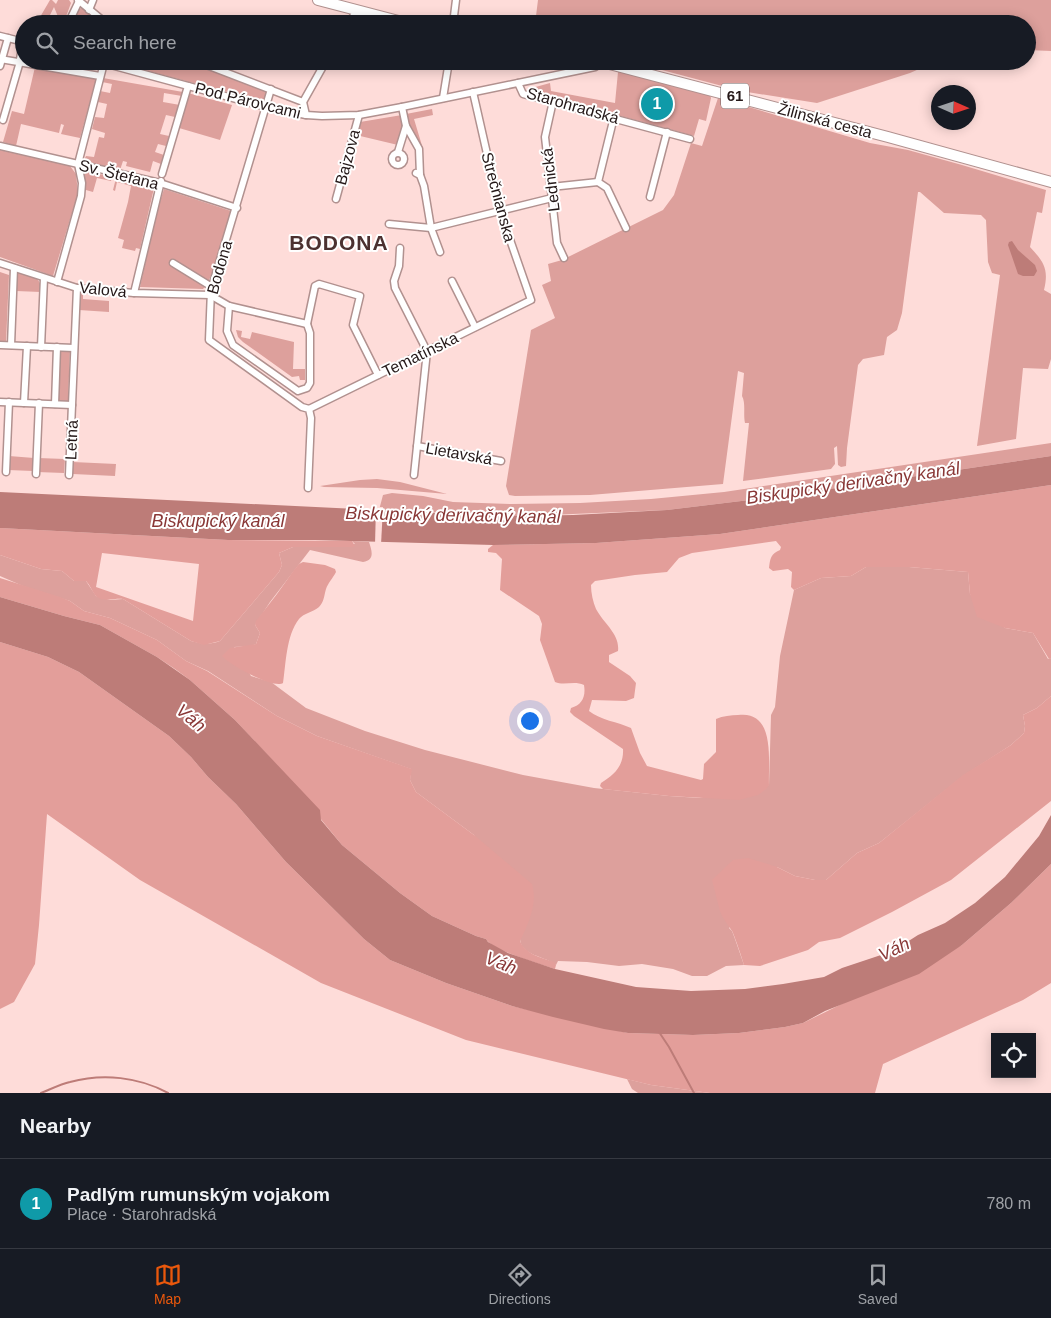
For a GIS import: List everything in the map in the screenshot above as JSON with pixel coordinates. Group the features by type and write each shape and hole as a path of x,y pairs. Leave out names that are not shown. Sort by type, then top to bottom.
{"main road":[{"path":"318,0 373,15"},
{"name":"Žilinská cesta","path":"631,70 888,137 1051,182"}],"street":[{"path":"72,15 79,0 95,15"},
{"path":"89,10 93,0"},
{"path":"454,15 456,0"},
{"path":"354,15 356,11"},
{"path":"0,36 15,40"},
{"path":"8,38 1,62 15,63"},
{"path":"3,120 17,70"},
{"path":"63,70 100,76"},
{"path":"57,282 81,196 82,183 78,164 102,70"},
{"name":"Pod Párovcami","path":"130,70 266,107 306,115 359,115 581,70"},
{"path":"220,70 303,102"},
{"path":"306,115 303,102 321,70"},
{"path":"443,98 447,70"},
{"name":"Starohradská","path":"518,83 523,94 690,139"},
{"path":"134,292 161,180 188,86"},
{"name":"Bodona","path":"271,89 210,295 209,340 302,407 309,409"},
{"name":"Strečnianska","path":"472,92 500,211 531,300"},
{"name":"Lednická","path":"553,101 545,137 557,243 564,258"},
{"path":"402,107 406,126 419,149 418,174 424,186 431,228 440,252"},
{"name":"Bajzova","path":"336,199 359,115"},
{"path":"598,182 614,117"},
{"path":"398,152 406,126"},
{"path":"650,197 667,132"},
{"name":"Sv. Štefana","path":"0,146 161,180 236,208"},
{"path":"551,187 598,182 607,188 626,228"},
{"path":"389,224 431,228 552,198"},
{"path":"400,248 399,266 394,281 395,288 427,351"},
{"name":"Valová","path":"0,263 77,288 210,295"},
{"path":"173,263 212,287"},
{"path":"11,345 14,268"},
{"path":"41,346 44,278"},
{"path":"452,281 475,327"},
{"path":"229,306 227,330 233,345 298,391 307,388 310,383 310,333 307,324 315,286 319,284 360,296 353,325 378,375"},
{"name":"Letná","path":"69,476 77,288"},
{"path":"210,295 229,306 307,324"},
{"name":"Tematínska","path":"309,409 531,300"},
{"path":"0,345 74,348"},
{"path":"24,403 27,346"},
{"name":"Letná","path":"55,404 57,347"},
{"name":"Lietavská","path":"414,476 427,351"},
{"path":"264,379 269,371"},
{"name":"Letná","path":"0,402 72,405"},
{"path":"6,472 9,402"},
{"name":"Letná","path":"36,474 39,404"},
{"path":"308,488 311,418 309,409"},
{"name":"Lietavská","path":"417,446 501,461"}],"shaded area":[{"path":"50,0 56,4 58,0 69,0 71,3 67,15 57,15 54,7 50,15 41,15"},
{"path":"538,0 1051,0 1051,51 1036,50 1036,15 536,15"},
{"path":"82,8 91,15 75,15 78,9"},
{"path":"34,70 54,70 97,77 80,138 61,134 64,125 61,124 59,133 21,124 16,146 3,142 12,111 24,114"},
{"path":"144,70 213,70 265,89 266,93 262,101"},
{"path":"662,70 917,70 817,103 741,91"},
{"path":"621,71 710,95 706,121 699,119 694,136 535,93 532,88 550,83 551,91 615,103 618,72"},
{"path":"103,78 183,92 182,96 164,93 163,102 180,105 175,117 166,115 160,134 169,136 166,146 158,144 155,152 164,155 161,164 153,161 150,172 126,166 127,162 123,161 120,170 86,163 84,160 86,156 94,157 99,137 104,138 105,133 92,129 95,117 104,118 107,104 98,102 100,91 110,93 112,84 102,82"},
{"path":"188,93 232,105 220,140 179,128"},
{"path":"718,98 870,143 908,150 1046,190 1042,213 1037,212 1030,247 1044,266 1046,277 1044,290 1051,294 1051,359 1048,369 1023,368 1016,439 977,446 1000,275 992,273 988,262 986,220 981,215 944,213 918,192 902,313 897,330 887,337 884,355 863,359 858,365 846,466 841,467 838,465 837,446 834,448 835,464 831,469 743,481 749,423 745,423 742,396 744,373 738,371 723,484 590,495 509,495 506,486 531,330 555,318 542,285 551,281 548,264 562,260 663,210 674,195 691,143 702,146"},
{"path":"432,109 433,115 414,119 423,149 421,149 407,122 406,114"},
{"path":"402,115 403,126 398,145 356,135 360,122"},
{"path":"0,150 70,166 76,174 78,193 53,276 0,257"},
{"path":"87,171 112,177 111,181 97,178 93,192 86,190 84,172"},
{"path":"116,178 154,188 140,249 136,248 135,251 122,248 124,240 118,238 131,186 117,182 115,191 113,190"},
{"path":"164,189 231,211 215,265 203,289 140,287 156,214"},
{"path":"0,272 9,275 6,342 0,342"},
{"path":"16,272 31,276 40,282 41,292 16,291"},
{"path":"83,291 83,299 109,301 109,312 79,310 79,293"},
{"path":"236,330 242,331 241,337 250,339 252,332 294,342 293,369 305,369 305,380 300,380 299,376 292,377 243,342 238,337"},
{"path":"59,349 70,350 68,401 57,401"},
{"path":"1051,443 1051,456 782,496 667,510 526,516 379,510 383,495 392,493 423,496 453,502 511,504 651,499 724,492"},
{"path":"9,456 34,458 33,471 8,470"},
{"path":"38,458 65,459 64,473 37,472"},
{"path":"73,462 116,464 115,476 73,474"},
{"path":"377,479 400,482 447,494 377,488 320,486"},
{"path":"1051,485 1051,658 1049,659 1033,633 1005,628 977,617 970,594 968,572 909,567 866,567 851,576 821,578 794,590 791,587 792,572 788,569 773,571 769,568 771,557 781,547 776,541 692,553 679,558 667,572 595,581 591,585 596,609 617,639 618,651 609,655 609,662 630,676 636,683 634,698 626,701 592,700 589,711 598,717 631,728 647,766 701,780 703,779 704,764 716,752 716,719 738,715 750,716 759,720 764,729 769,751 769,785 758,795 739,800 669,796 603,789 600,786 601,783 610,777 620,765 623,749 570,712 571,708 578,705 582,700 584,685 555,682 540,640 542,624 539,616 500,590 502,559 496,553 488,552 488,549 493,545 596,543 720,534"},
{"path":"0,528 228,540 352,541 355,546 293,547 279,553 282,565 279,572 220,641 204,645 191,641 123,599 101,599 95,595 86,581 74,581 62,571 41,569 0,555","holes":["102,553 199,564 193,621 96,587"]},
{"path":"352,541 369,542 372,552 371,557 367,561 363,562 310,550 270,602 255,625 260,633 256,644 234,647 251,676 271,682 306,708 365,731 425,750 523,775 594,788 700,798 769,785 771,715 775,707 780,656 794,590 821,578 851,576 866,567 909,567 968,572 970,594 1005,628 1033,633 1048,659 1051,658 1051,696 1037,708 1023,715 1024,733 1011,745 963,776 879,843 857,853 826,880 795,876 777,867 729,928 732,931 744,965 726,966 707,976 692,976 673,969 642,964 619,966 558,961 556,965 524,949 474,835 416,792 410,780 411,769 317,736 277,716 208,671 186,661 157,640 110,618 84,611 70,601 23,586 0,576 0,555 41,569 62,571 74,581 86,581 96,596 110,600 123,599 191,641 209,644 220,641 279,572 282,565 279,553 293,547 355,544"},
{"path":"303,562 325,565 335,569 336,572 327,587 321,605 301,617 291,633 283,683 270,683 242,670 222,656 230,648 256,644 260,633 255,625 256,621 294,570"},
{"path":"0,578 60,597 70,601 84,611 110,618 157,640 186,661 207,671 277,716 317,736 412,769 410,780 416,792 474,835 532,884 534,891 533,906 520,941 530,952 554,962 556,965 555,969 506,952 497,948 486,939 432,916 400,893 342,845 275,763 235,720 190,680 157,657 100,625 0,597"},
{"path":"0,642 48,657 79,672 169,736 236,804 286,862 364,939 390,960 446,983 512,1006 628,1033 693,1035 739,1033 803,1023 962,945 1011,903 1051,864 1051,983 1023,1000 883,1064 875,1093 710,1093 651,1085 466,1040 321,983 140,880 47,814 35,964 14,1002 0,1009"},
{"path":"1051,696 1051,801 951,880 892,912 840,938 819,942 808,950 760,966 744,965 733,933 720,911 712,880 733,860 748,858 777,867 795,876 826,880 857,853 879,843 963,775 1011,745 1024,733 1023,715 1037,708"},
{"path":"627,1079 651,1085 710,1093 638,1093 632,1089"}],"water":[{"path":"1012,241 1018,250 1035,265 1037,271 1034,276 1018,274 1008,245"},
{"name":"Biskupický kanál","path":"1051,456 1051,485 720,534 596,543 493,545 315,540 228,540 0,528 0,492 440,513 526,516 573,515 667,510 782,496"},
{"name":"Váh","path":"0,597 100,625 157,657 190,680 235,720 320,810 321,820 342,845 400,893 432,916 486,939 508,953 555,969 636,987 691,991 745,989 824,977 842,968 893,951 918,935 945,923 975,903 1005,877 1039,836 1051,815 1051,864 1011,903 962,945 919,974 825,1011 803,1023 739,1033 693,1035 628,1033 553,1017 512,1006 446,983 390,960 364,939 286,862 236,804 169,736 79,672 48,657 0,642"}],"pier":[{"path":"376,507 383,507 381,545 375,545"}],"waterway":[{"path":"659,1032 694,1093"},
{"path":"41,1093 82,1079 108,1077 145,1083 168,1093"}],"place":[{"name":"Padlým rumunským vojakom","path":"657,104"}],"district":[{"name":"BODONA","path":"339,243"}],"water label":[{"name":"Biskupický derivačný kanál","path":"853,483"},
{"name":"Biskupický derivačný kanál","path":"453,515"}]}
